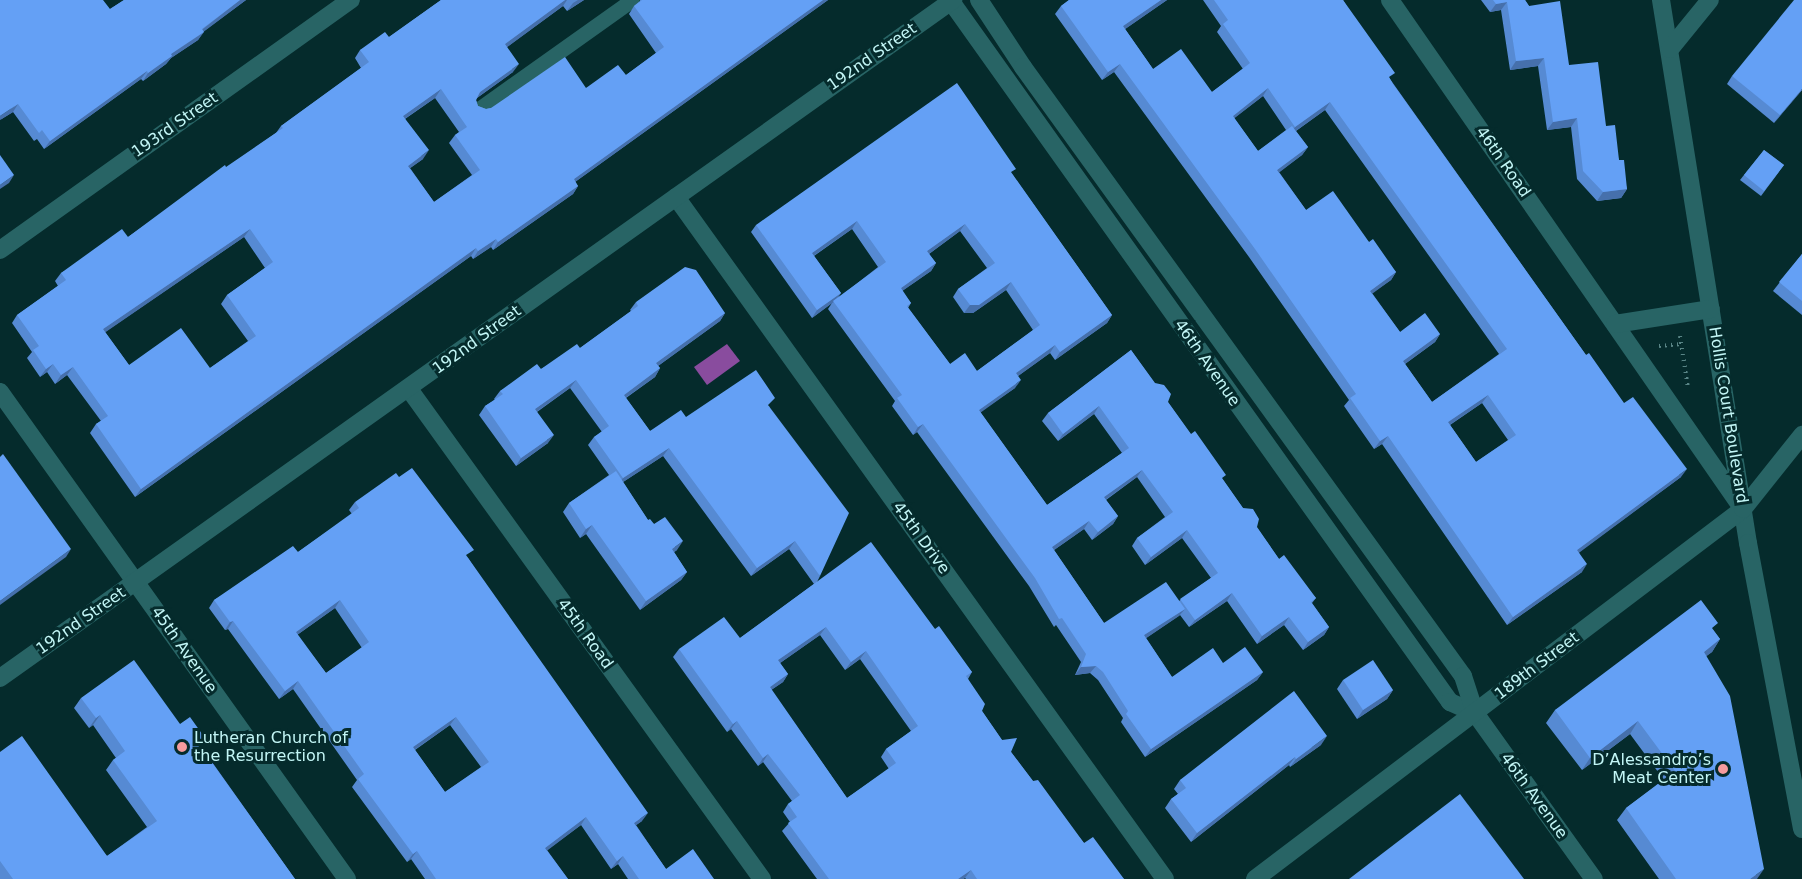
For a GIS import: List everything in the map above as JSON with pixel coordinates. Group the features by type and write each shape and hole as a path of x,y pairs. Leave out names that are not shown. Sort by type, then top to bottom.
{"street":[{"name":"193rd Street","path":"0,250 351,0"},
{"name":"46th Avenue","path":"952,0 1450,702 1475,713"},
{"name":"192nd Street","path":"0,678 952,0"},
{"name":"46th Avenue","path":"979,0 1023,67 1156,253 1463,676 1475,713 1594,879"},
{"name":"46th Road","path":"1390,0 1743,509"},
{"name":"Hollis Court Boulevard","path":"1661,0 1743,509 1802,829"},
{"path":"1670,49 1710,0"},
{"name":"45th Drive","path":"676,196 1165,879"},
{"path":"1138,265 1156,253"},
{"path":"1615,324 1711,309"},
{"path":"1230,394 1250,381"},
{"name":"45th Road","path":"409,388 762,879"},
{"name":"45th Avenue","path":"0,392 347,879"},
{"name":"189th Street","path":"1255,879 1743,509 1802,435"},
{"path":"1316,514 1335,501"}],"lane":[{"path":"480,108 632,0"}],"path":[{"path":"1652,347 1682,344 1688,389"}],"shaded area":[{"path":"727,344 740,361 707,385 694,367"}],"building":[{"path":"0,0 103,0 110,9 124,0 240,0 202,29 204,32 171,54 172,56 148,73 147,71 50,141 42,130 39,133 18,104 0,116"},
{"path":"441,0 565,0 505,44 519,64 480,92 476,100 478,106 486,109 491,108 565,57 586,88 618,65 626,75 664,47 634,6 642,0 823,0 574,179 578,186 498,242 496,239 478,251 476,248 141,489 96,424 108,416 73,367 61,375 53,364 46,369 33,350 39,346 17,315 66,280 61,273 122,229 128,237 225,165 226,167 283,128 281,126 369,62 360,50 385,32 389,37","holes":["441,89 467,127 455,135 480,170 434,202 408,166 429,150 403,116","250,229 273,262 227,295 256,336 210,368 181,328 129,365 103,329"]},
{"path":"1069,0 1161,0 1123,26 1153,69 1181,49 1212,92 1250,63 1223,24 1228,20 1214,0 1343,0 1395,73 1389,77 1393,84 1586,355 1589,353 1624,403 1633,397 1687,469 1577,550 1587,564 1513,617 1388,436 1380,441 1350,398 1356,394 1255,249 1120,64 1108,72 1061,6","holes":["1268,88 1295,127 1330,102 1507,349 1432,402 1403,361 1440,334 1425,313 1400,332 1370,291 1396,272 1373,239 1369,242 1333,191 1306,210 1277,170 1308,147 1292,126 1258,151 1233,116","1488,395 1516,435 1476,462 1448,422"]},
{"path":"1493,0 1525,0 1529,6 1560,1 1569,65 1598,62 1606,126 1615,125 1619,160 1624,160 1627,189 1603,192 1583,171 1577,118 1553,122 1544,58 1516,61 1507,2 1496,4"},
{"path":"1794,0 1802,0 1802,89 1780,115 1732,76"},
{"path":"957,83 1016,169 1011,172 1112,315 1060,352 1055,345 1016,373 1021,380 979,410 1047,505 1129,448 1099,406 1063,434 1048,413 1131,350 1155,383 1164,385 1171,394 1168,402 1191,434 1195,431 1226,475 1222,478 1243,508 1253,509 1259,519 1257,527 1279,559 1284,555 1316,598 1311,602 1329,627 1308,642 1289,617 1262,636 1232,593 1195,620 1180,599 1218,573 1187,530 1151,557 1137,538 1173,512 1142,470 1104,497 1118,516 1098,532 1089,521 1052,547 1104,623 1166,582 1185,609 1144,635 1172,677 1213,648 1223,663 1245,647 1263,672 1151,749 1126,714 1128,711 1103,672 1096,666 1081,667 1086,654 1062,618 1059,619 1035,578 923,424 918,427 897,398 902,395 833,301 886,262 857,221 812,253 841,293 817,310 756,225","holes":["965,224 995,263 958,289 970,305 979,305 1011,282 1040,325 977,371 965,353 950,364 907,306 911,303 901,288 936,263 927,251"]},
{"path":"1764,150 1784,165 1764,191 1744,175"},
{"path":"0,155 14,175 0,185"},
{"path":"1802,254 1802,301 1779,282"},
{"path":"685,267 696,270 725,313 656,363 660,368 624,395 650,431 681,410 686,417 756,370 775,398 768,405 849,513 820,576 795,541 757,568 669,448 623,478 594,437 609,426 576,380 535,409 554,435 521,458 485,406 503,394 500,391 537,364 541,369 577,344 580,348 638,306 636,302"},
{"path":"3,454 71,549 0,601 0,457"},
{"path":"412,468 474,550 466,555 648,813 634,823 666,869 693,849 714,879 639,879 623,856 617,861 586,817 545,848 568,879 436,879 417,851 413,854 358,779 364,774 298,681 285,691 233,621 230,622 214,600 293,546 298,552 359,508 355,502 396,473 399,477","holes":["340,600 369,642 326,673 296,632","456,717 489,762 445,792 413,747"]},
{"path":"616,471 648,520 650,519 654,524 665,517 683,541 672,549 687,572 646,601 592,525 586,529 569,503"},
{"path":"871,542 935,629 939,626 972,672 966,676 985,704 982,711 1002,740 1017,738 1011,752 1033,781 1038,780 1084,843 1093,837 1124,879 977,879 971,870 958,879 829,879 788,823 797,817 788,804 800,795 768,754 763,758 737,721 733,724 679,649 724,617 740,638","holes":["826,627 851,662 866,651 918,726 886,749 896,763 847,798 770,687 788,674 778,660"]},
{"path":"1701,600 1718,623 1712,628 1720,639 1704,652 1730,696 1764,869 1750,879 1676,879 1626,808 1675,771 1638,721 1590,758 1555,710"},
{"path":"134,660 180,724 190,717 205,738 198,743 295,879 13,879 0,861 0,752 22,736 107,856 157,821 113,760 125,751 100,715 96,718 81,698"},
{"path":"1373,660 1393,690 1363,710 1343,680"},
{"path":"1294,691 1327,736 1296,759 1295,757 1197,833 1171,799 1186,788 1180,780"},
{"path":"1460,794 1524,879 1349,879"}],"place":[{"name":"Lutheran Church of the Resurrection","path":"182,747"},
{"name":"D’Alessandro’s Meat Center","path":"1723,769"}]}
